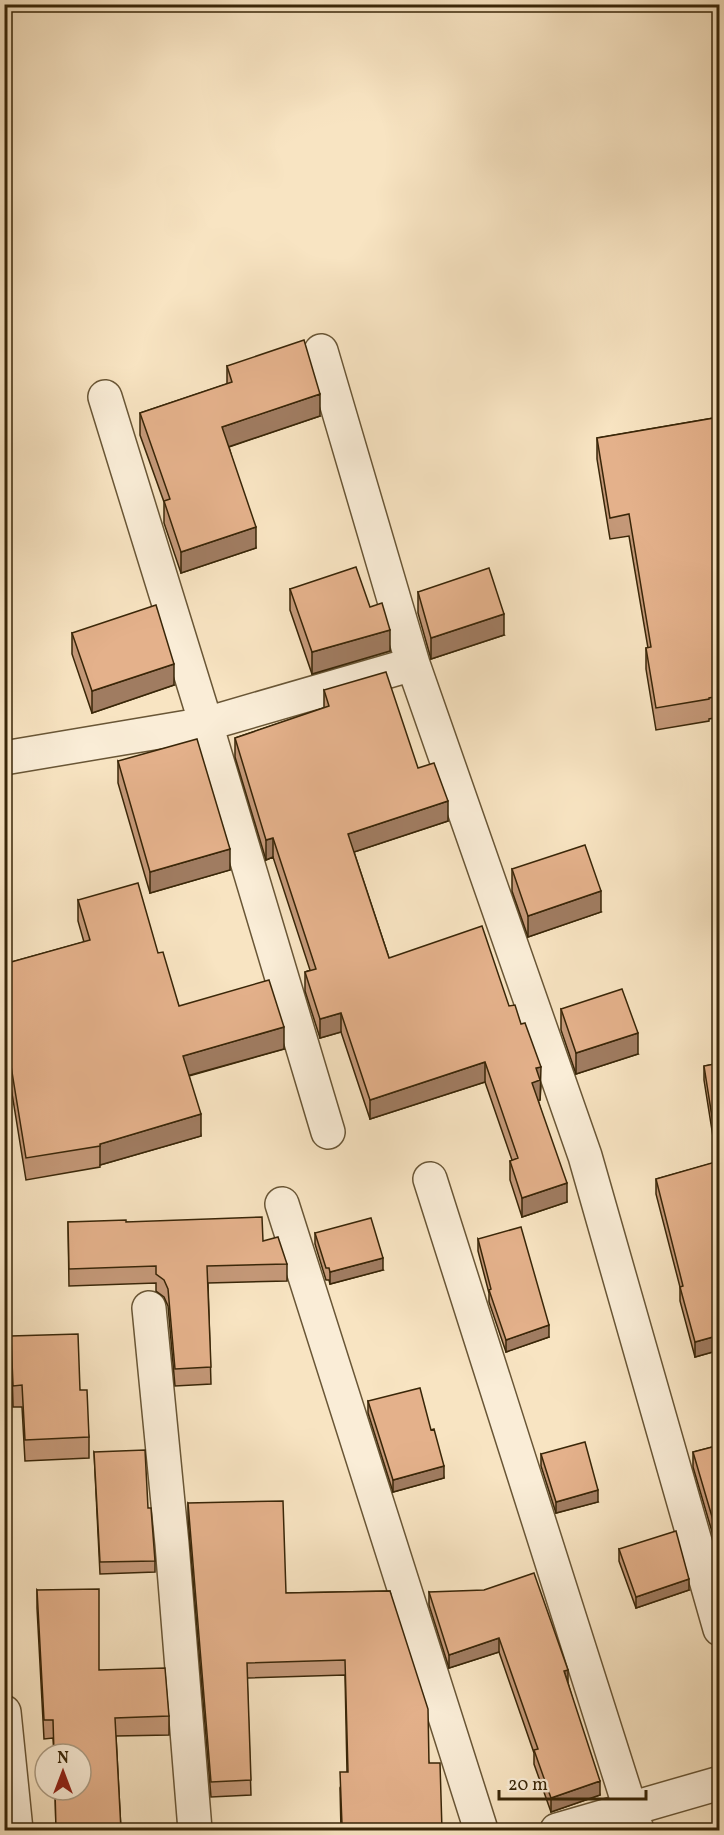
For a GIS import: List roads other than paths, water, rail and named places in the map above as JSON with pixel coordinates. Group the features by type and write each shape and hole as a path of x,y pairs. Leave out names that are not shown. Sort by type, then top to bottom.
{"street":[{"path":"321,351 413,664 585,1156 720,1629"},
{"path":"105,397 328,1132"},
{"path":"4,758 206,724 413,664"},
{"path":"430,1179 633,1820"},
{"path":"282,1204 481,1830"},
{"path":"149,1308 172,1544 195,1830"},
{"path":"4,1712 16,1830"},
{"path":"558,1830 633,1820 720,1783"}]}
